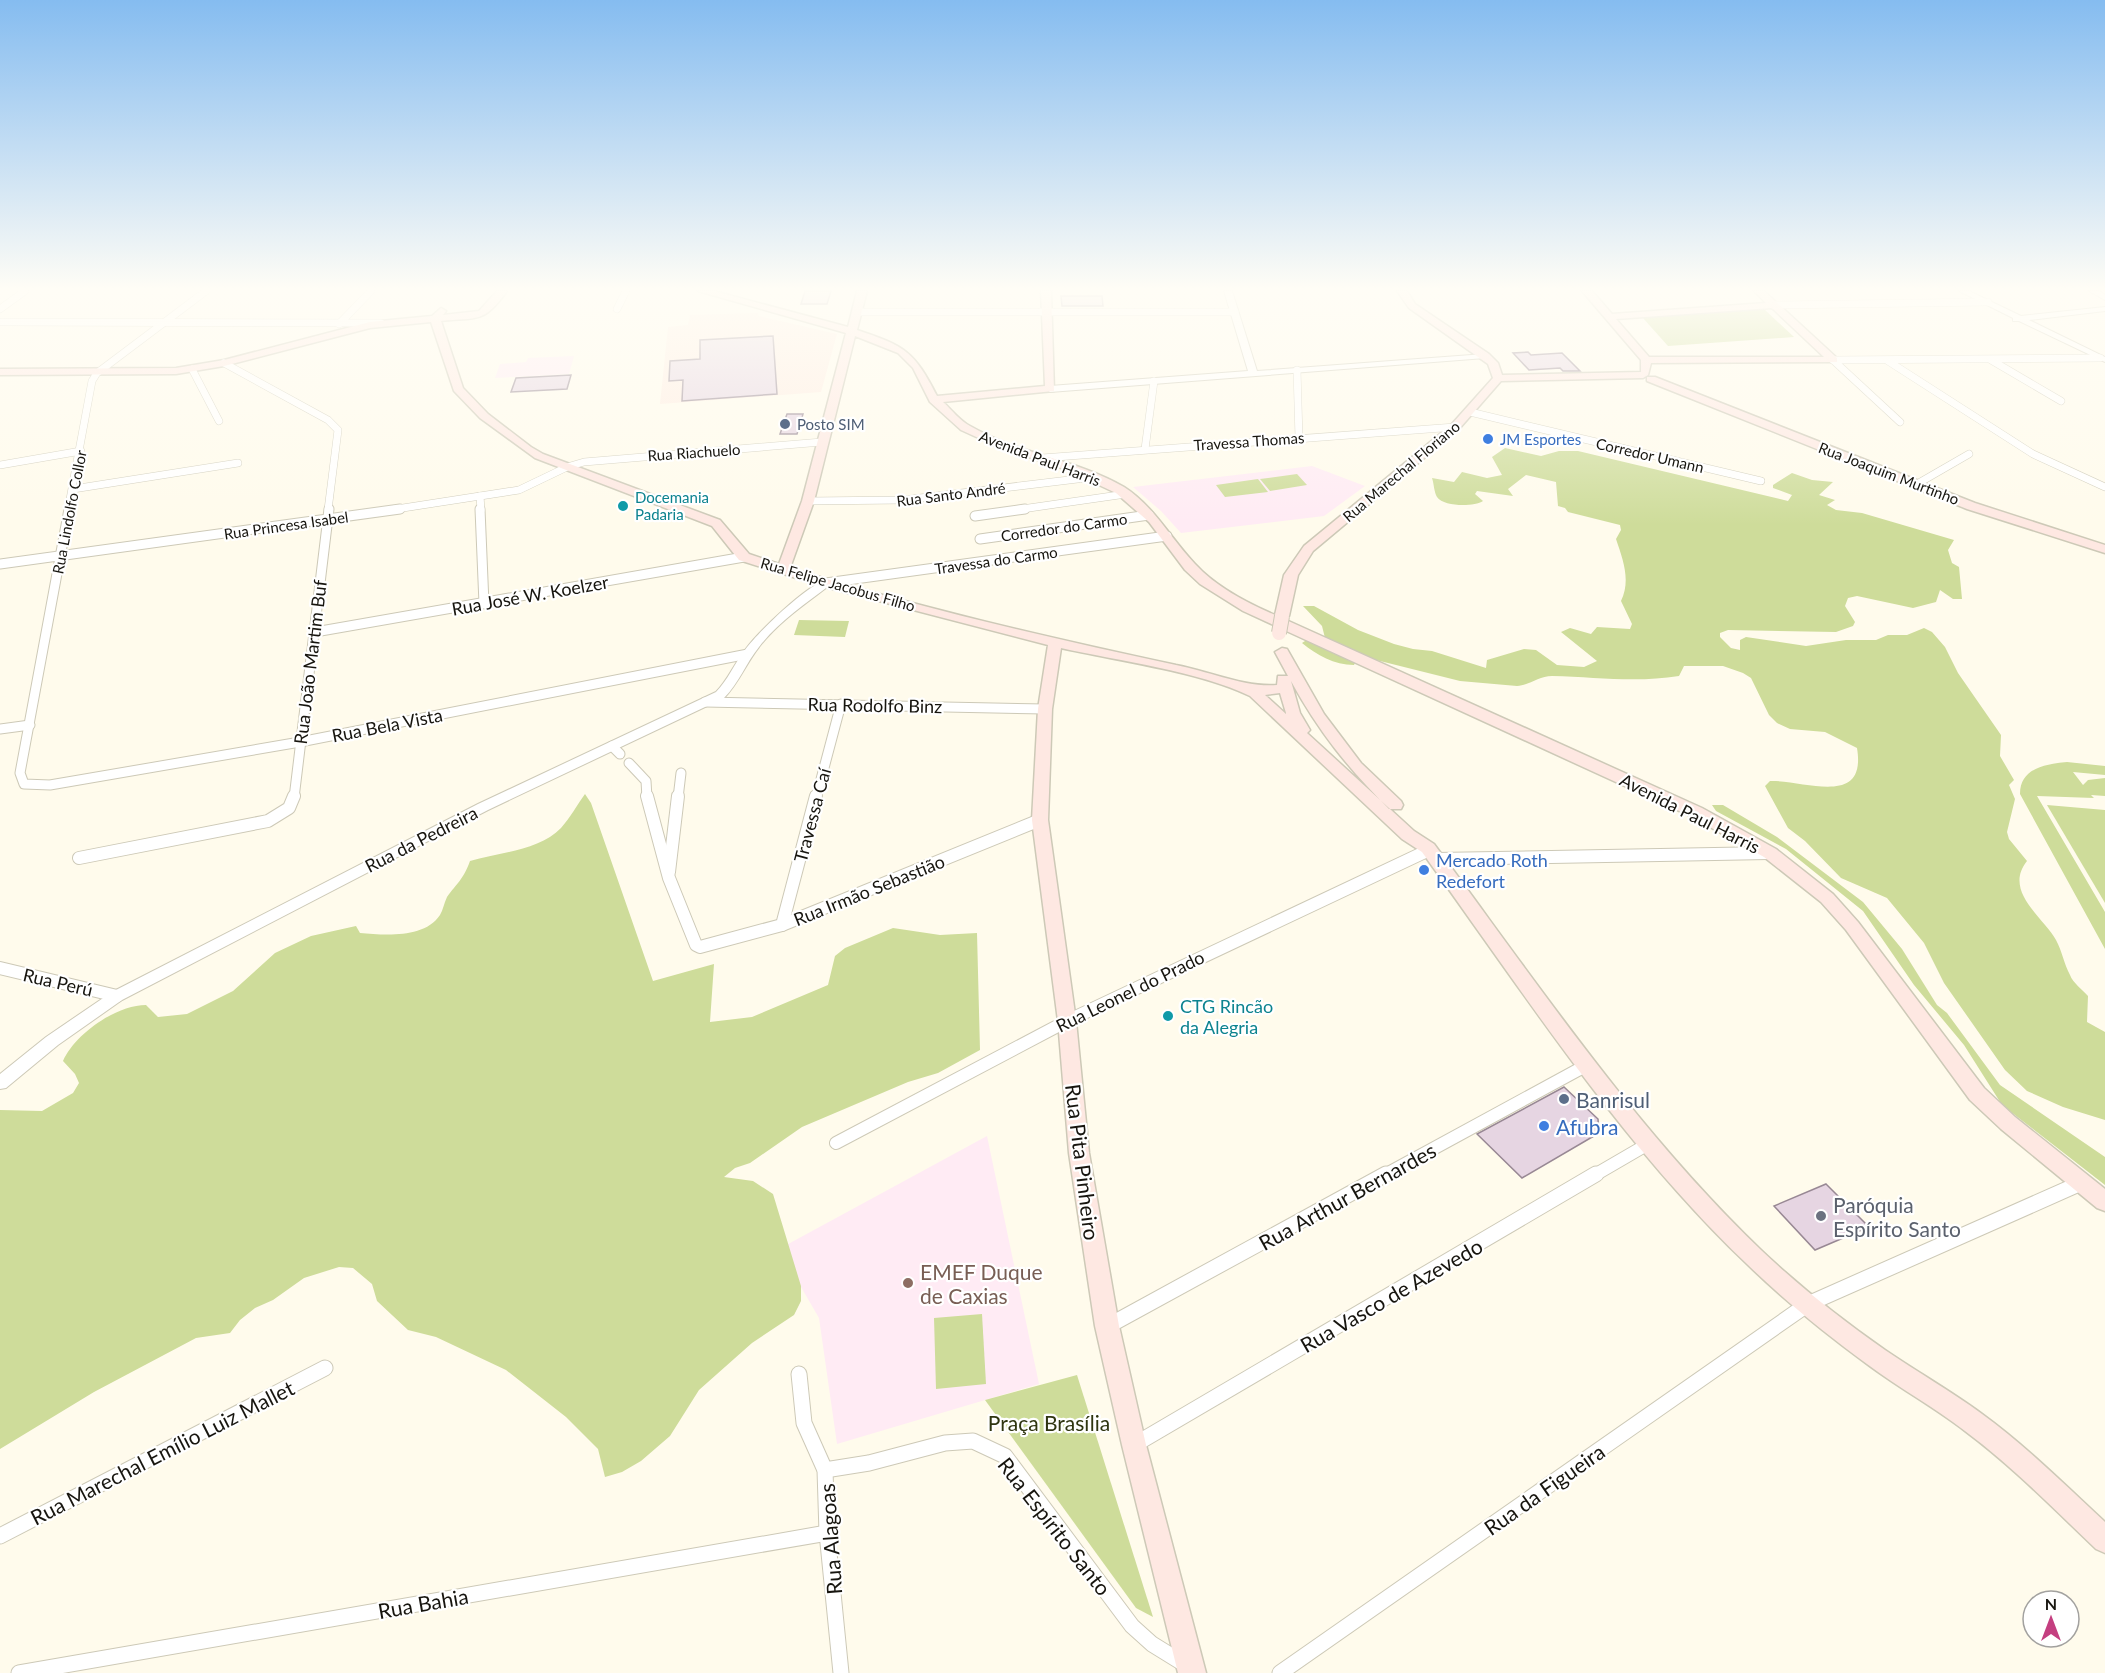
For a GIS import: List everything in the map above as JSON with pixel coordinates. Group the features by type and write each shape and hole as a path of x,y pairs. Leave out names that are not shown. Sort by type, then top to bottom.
{"main road":[{"path":"1,373 160,373 191,369"},
{"name":"Rua Felipe Jacobus Filho","path":"451,369 458,389 470,403 527,449 567,467 716,523 744,557 826,583 1055,643 1235,683 1260,691 1276,691 1285,688"},
{"path":"783,570 808,501 841,369"},
{"name":"Avenida Paul Harris","path":"919,369 934,400 973,432 1094,477 1126,494 1149,515 1190,567 1205,581 1265,617 1696,812 1770,853 1827,898 1882,963 1977,1094 2105,1203"},
{"path":"934,400 1050,389 1049,369"},
{"path":"1495,369 1498,378"},
{"path":"1649,369 1651,372 1695,369"},
{"name":"Rua Joaquim Murtinho","path":"1498,378 1624,376 1651,372 1673,387 1971,506 2105,549"},
{"name":"Rua Marechal Floriano","path":"1306,739 1293,713 1285,688 1279,633 1291,575 1308,549 1455,427 1498,378"},
{"name":"Rua Pita Pinheiro","path":"1055,643 1045,709 1040,820 1067,1021 1079,1153 1107,1326 1134,1445 1192,1671"},
{"path":"1282,652 1317,715 1368,787"},
{"path":"1235,683 1255,693 1306,739 1368,787 1421,845 1431,852 1587,1065 1648,1144 1754,1257 1808,1304 1876,1357 1972,1421 2020,1459 2105,1540"},
{"path":"1260,691 1293,713 1355,766"}],"street":[{"path":"98,373 103,369"},
{"path":"192,369 219,421"},
{"name":"Rua João Martim Buf","path":"79,858 230,830 280,815 289,808 294,797 338,435 336,427 235,369"},
{"path":"1252,369 1253,373"},
{"path":"1050,389 1309,369"},
{"path":"1843,369 1900,422"},
{"path":"1901,369 2033,454 2105,487"},
{"path":"2006,369 2061,401"},
{"path":"1297,370 1299,438"},
{"name":"Rua Lindolfo Collor","path":"24,784 20,778 92,381 98,373"},
{"path":"1145,449 1154,381"},
{"name":"Corredor Umann","path":"1470,412 1761,481"},
{"name":"Travessa Thomas","path":"1042,458 1455,427"},
{"name":"Rua Riachuelo","path":"567,467 596,460 822,442"},
{"path":"0,465 81,451"},
{"path":"1917,484 1969,454"},
{"path":"74,489 238,463"},
{"name":"Rua Princesa Isabel","path":"0,564 328,520 523,489 567,467"},
{"name":"Rua Santo André","path":"808,501 903,500 1094,477"},
{"path":"975,516 1126,494"},
{"path":"480,496 484,604"},
{"name":"Corredor do Carmo","path":"980,539 1149,515"},
{"name":"Travessa do Carmo","path":"826,583 1167,536"},
{"name":"Rua José W. Koelzer","path":"315,632 744,557"},
{"name":"Rua da Pedreira","path":"0,1083 52,1041 117,996 472,812 616,750 705,702 729,687 748,654 782,618 826,583"},
{"name":"Rua Bela Vista","path":"24,784 50,785 300,742 748,654"},
{"name":"Rua Rodolfo Binz","path":"705,702 1045,709"},
{"name":"Travessa Caí","path":"782,925 841,704"},
{"path":"0,729 30,724"},
{"path":"629,763 646,781 646,793 669,878"},
{"path":"669,878 681,773"},
{"name":"Rua Irmão Sebastião","path":"669,878 696,945 707,946 782,925 1040,820"},
{"path":"1431,852 1770,853"},
{"name":"Rua Leonel do Prado","path":"836,1143 1067,1021 1386,868 1431,852"},
{"name":"Rua Perú","path":"0,968 117,996"},
{"name":"Rua Arthur Bernardes","path":"1107,1326 1587,1065"},
{"name":"Rua Vasco de Azevedo","path":"1134,1445 1648,1144"},
{"name":"Rua da Figueira","path":"1280,1673 1808,1304 2081,1183"},
{"name":"Rua Marechal Emílio Luiz Mallet","path":"0,1536 325,1368"},
{"name":"Rua Alagoas","path":"799,1374 804,1423 825,1470 827,1533 841,1673"},
{"name":"Rua Espírito Santo","path":"825,1470 869,1463 945,1443 973,1441 1005,1456 1132,1626 1152,1644 1192,1671"},
{"name":"Rua Bahia","path":"19,1673 827,1533"}],"shaded area":[{"path":"498,369 570,369 569,374 495,378"},
{"path":"664,369 827,369 821,392 660,404"},
{"path":"1312,466 1365,486 1324,516 1181,533 1161,511 1133,487"},
{"name":"EMEF Duque de Caxias","path":"987,1136 1039,1384 837,1444 819,1318 779,1249"}],"green space":[{"path":"1505,448 1541,456 1559,451 1578,451 1788,501 1792,495 1773,488 1773,485 1792,473 1812,480 1833,482 1819,495 1835,500 1827,505 1836,510 1862,513 1954,540 1948,550 1952,563 1959,567 1962,599 1953,599 1940,590 1936,602 1913,608 1857,596 1848,598 1845,606 1855,622 1853,626 1836,632 1728,630 1720,633 1720,637 1731,648 1740,650 1740,640 1746,637 1806,646 1846,640 1876,640 1888,635 1907,635 1924,628 1932,632 1945,647 1958,673 2001,735 2000,756 2014,780 2009,785 2015,799 2007,832 2009,839 2027,861 2021,872 2022,893 2056,940 2071,978 2088,996 2087,1022 2105,1032 2105,1120 2063,1107 2027,1091 2005,1070 1944,983 1924,943 1887,898 1841,878 1805,841 1788,828 1765,786 1770,781 1830,787 1843,785 1853,778 1858,767 1857,748 1825,732 1790,729 1777,723 1769,715 1751,678 1743,673 1723,666 1684,666 1679,676 1663,678 1552,676 1517,686 1460,681 1356,655 1354,665 1340,663 1320,655 1302,643 1308,639 1326,642 1322,626 1303,606 1314,606 1358,630 1394,644 1432,651 1486,668 1487,660 1524,649 1536,650 1557,665 1584,667 1597,661 1561,632 1570,628 1591,634 1597,627 1630,629 1632,624 1621,601 1626,578 1616,539 1621,530 1620,525 1568,512 1565,508 1558,506 1556,482 1526,475 1508,489 1513,496 1477,491 1475,494 1483,501 1459,505 1446,503 1436,495 1432,478 1454,482 1462,472 1487,478 1502,475 1492,457"},
{"path":"1297,474 1307,485 1270,491 1260,479"},
{"path":"1258,479 1268,492 1225,497 1216,485"},
{"path":"799,620 849,621 845,637 794,635"},
{"path":"2067,762 2105,766 2105,775 2073,772 2083,785 2088,780 2105,778 2105,796 2091,795 2094,798 2037,796 2105,912 2105,949 2020,794 2024,778 2029,773 2043,766"},
{"path":"585,794 591,803 653,981 714,964 710,1022 752,1017 828,985 835,956 845,948 893,928 940,935 977,933 980,1050 938,1073 908,1082 802,1127 750,1163 735,1168 724,1177 753,1181 773,1194 801,1286 801,1301 794,1315 752,1343 699,1390 670,1436 641,1461 622,1472 605,1477 598,1449 566,1417 506,1370 436,1337 408,1330 377,1301 372,1284 353,1268 339,1267 304,1278 273,1300 255,1308 240,1320 230,1333 196,1338 94,1392 0,1449 0,1110 42,1111 73,1093 79,1083 75,1074 63,1061 87,1031 122,1010 146,1005 158,1017 187,1014 233,991 275,953 311,936 356,926 360,933 380,934 403,934 424,928 440,915 447,897 462,877 470,861 542,842 561,828"},
{"path":"1712,805 1723,805 1777,837 1863,902 1902,949 1937,1005 1947,1013 2000,1085 2105,1157 2105,1185 2002,1105 1964,1045 1914,985 1863,911 1786,849 1716,811"},
{"path":"2047,805 2105,810 2105,903"},
{"path":"982,1314 986,1384 936,1389 934,1318"},
{"name":"Praça Brasília","path":"1077,1375 1153,1617 1136,1608 985,1400"}],"building":[{"path":"670,369 775,369 777,394 682,401 683,380 669,381"},
{"path":"1561,369 1580,371 1563,371"},
{"path":"571,375 567,389 511,392 516,378"},
{"name":"Posto SIM","path":"787,414 803,414 797,434 780,434"},
{"name":"Afubra","path":"1564,1087 1598,1119 1599,1133 1522,1178 1477,1134"},
{"name":"Paróquia Espírito Santo","path":"1826,1184 1869,1227 1815,1250 1774,1206"}],"place":[{"name":"Posto SIM","path":"785,424"},
{"name":"JM Esportes","path":"1488,439"},
{"name":"Docemania Padaria","path":"623,506"},
{"name":"Mercado Roth Redefort","path":"1424,870"},
{"name":"CTG Rincão da Alegria","path":"1168,1016"},
{"name":"Banrisul","path":"1564,1099"},
{"name":"Afubra","path":"1544,1126"},
{"name":"Paróquia Espírito Santo","path":"1821,1216"},
{"name":"EMEF Duque de Caxias","path":"908,1283"}]}
